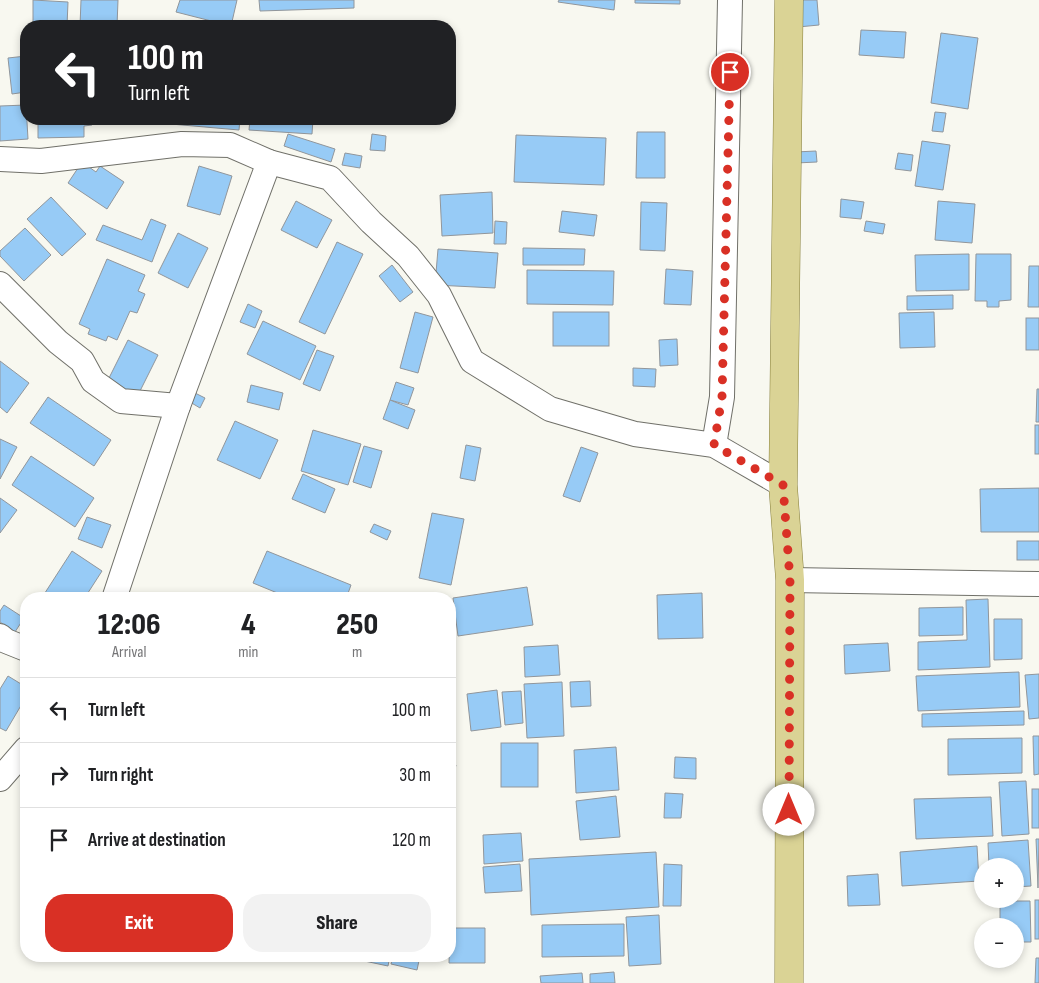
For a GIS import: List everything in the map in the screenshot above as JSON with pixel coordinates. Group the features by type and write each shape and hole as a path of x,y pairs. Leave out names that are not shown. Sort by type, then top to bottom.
{"main road":[{"path":"789,0 783,485 790,580 789,983"}],"street":[{"path":"714,445 722,397 730,0"},
{"path":"0,159 41,161 182,144 230,145 269,162 330,178 413,262 439,296 472,361 550,409 635,434 714,445 783,485"},
{"path":"116,592 178,406 269,162"},
{"path":"0,284 58,342 82,361 93,381 114,396 121,400 178,406"},
{"path":"790,580 1039,584"},
{"path":"0,636 6,641 20,647"},
{"path":"0,779 20,756"}],"building":[{"path":"33,0 68,2 67,20 33,20"},
{"path":"81,0 118,0 117,20 80,20"},
{"path":"180,0 237,0 232,20 207,20 176,12"},
{"path":"259,0 354,0 354,8 260,11"},
{"path":"559,0 615,0 614,10 558,2"},
{"path":"635,0 680,0 680,4 635,3"},
{"path":"796,0 817,0 819,25 798,27"},
{"path":"861,30 906,32 904,58 859,55"},
{"path":"941,33 978,38 968,109 931,103"},
{"path":"20,57 20,93 12,94 8,58"},
{"path":"20,105 20,125 27,125 28,139 0,141 0,106"},
{"path":"935,112 946,113 943,132 932,131"},
{"path":"38,125 92,125 84,126 84,137 38,138"},
{"path":"182,125 239,125 239,130"},
{"path":"249,125 313,125 312,134 249,130"},
{"path":"637,132 665,132 665,178 636,178"},
{"path":"288,134 335,149 331,162 284,146"},
{"path":"372,134 386,136 385,151 370,150"},
{"path":"516,135 606,138 604,185 514,182"},
{"path":"922,141 950,145 943,190 915,186"},
{"path":"816,151 817,162 796,163 795,152"},
{"path":"345,153 362,156 360,168 342,165"},
{"path":"898,153 913,155 911,171 895,169"},
{"path":"82,162 96,172 100,166 124,182 107,209 68,183"},
{"path":"199,166 232,176 220,215 187,206"},
{"path":"492,192 493,233 442,236 440,195"},
{"path":"51,197 86,234 62,256 27,219"},
{"path":"841,199 864,202 861,219 840,217"},
{"path":"296,201 332,220 317,248 281,230"},
{"path":"938,201 975,204 972,243 935,240"},
{"path":"641,202 667,203 665,251 640,250"},
{"path":"562,211 597,215 594,236 559,232"},
{"path":"151,219 166,225 152,262 96,240 103,225 142,240"},
{"path":"495,221 507,222 506,244 494,244"},
{"path":"866,221 885,224 883,234 864,231"},
{"path":"25,228 51,255 24,281 0,256 0,251"},
{"path":"178,233 208,248 188,288 158,273"},
{"path":"337,242 363,254 325,334 299,322"},
{"path":"523,248 585,249 584,265 523,265"},
{"path":"438,249 498,253 495,288 435,285"},
{"path":"969,254 969,290 916,291 915,255"},
{"path":"976,254 1011,254 1011,300 999,301 999,307 987,307 987,301 975,301"},
{"path":"107,259 145,275 138,291 145,294 137,313 130,311 117,340 108,336 106,341 88,334 90,329 79,324"},
{"path":"392,265 413,292 400,302 379,276"},
{"path":"1029,266 1039,266 1039,307 1028,307"},
{"path":"666,269 693,271 691,305 664,304"},
{"path":"527,270 614,271 613,305 527,304"},
{"path":"953,295 953,309 907,310 907,296"},
{"path":"248,304 262,311 255,328 240,322"},
{"path":"415,312 433,317 418,373 400,368"},
{"path":"553,312 609,312 609,346 553,346"},
{"path":"934,312 935,347 900,348 899,313"},
{"path":"1026,318 1039,318 1039,350 1026,350"},
{"path":"263,321 316,346 300,380 247,354"},
{"path":"677,339 678,365 660,366 659,340"},
{"path":"128,340 158,355 137,397 107,382"},
{"path":"317,350 334,356 320,391 303,384"},
{"path":"0,361 29,383 7,413 0,407"},
{"path":"633,368 656,369 655,387 633,386"},
{"path":"396,382 414,388 408,405 390,400"},
{"path":"251,385 283,393 279,410 247,402"},
{"path":"1037,389 1039,389 1039,422 1036,422"},
{"path":"195,393 205,398 200,408 190,402"},
{"path":"48,397 111,440 94,466 30,423"},
{"path":"390,400 415,410 408,429 383,419"},
{"path":"235,421 278,440 260,479 217,460"},
{"path":"1035,425 1039,425 1039,454 1035,454"},
{"path":"313,430 361,444 348,485 301,471"},
{"path":"0,439 17,447 0,479"},
{"path":"466,445 481,448 475,481 460,478"},
{"path":"364,446 382,451 371,488 353,482"},
{"path":"581,447 598,453 580,502 563,496"},
{"path":"31,456 94,498 75,527 12,485"},
{"path":"303,474 335,489 325,513 292,499"},
{"path":"1039,488 1039,532 981,532 980,489"},
{"path":"0,498 17,510 0,533"},
{"path":"432,513 464,519 451,585 419,578"},
{"path":"87,517 111,525 102,548 78,539"},
{"path":"374,524 391,531 387,540 370,532"},
{"path":"1017,541 1039,541 1039,560 1017,560"},
{"path":"72,551 102,571 88,592 46,592"},
{"path":"267,551 351,585 348,592 275,592 253,583"},
{"path":"527,587 533,625 458,636 456,598"},
{"path":"702,593 703,638 658,639 657,595"},
{"path":"988,599 990,667 918,670 918,642 967,640 966,600"},
{"path":"4,605 20,615 20,624 15,632 0,622 0,611"},
{"path":"963,607 963,635 919,636 919,608"},
{"path":"994,619 1022,619 1022,659 994,660"},
{"path":"888,643 890,671 845,674 844,645"},
{"path":"558,645 560,675 525,677 524,647"},
{"path":"1019,672 1020,707 918,711 916,676"},
{"path":"1039,674 1039,718 1029,719 1025,675"},
{"path":"8,676 20,683 20,707 6,731 0,728 0,689"},
{"path":"590,681 591,706 571,707 570,682"},
{"path":"562,682 564,736 527,738 524,684"},
{"path":"497,690 501,727 471,731 467,694"},
{"path":"521,691 523,723 505,725 502,692"},
{"path":"1024,711 1024,725 922,727 922,714"},
{"path":"1033,736 1039,736 1039,774 1034,775"},
{"path":"1022,738 1022,773 948,775 948,739"},
{"path":"501,743 538,743 538,787 501,787"},
{"path":"616,747 619,790 576,793 574,750"},
{"path":"675,757 696,758 696,779 674,778"},
{"path":"1026,781 1029,834 1002,836 999,782"},
{"path":"1032,789 1039,789 1039,828 1032,828"},
{"path":"665,793 683,794 681,818 664,818"},
{"path":"616,796 620,837 580,840 576,801"},
{"path":"991,797 993,836 916,839 914,799"},
{"path":"521,833 523,861 484,864 483,835"},
{"path":"1036,839 1039,839 1038,888"},
{"path":"1028,840 1031,886 1024,886 1024,858 989,858 988,843"},
{"path":"977,846 978,858 974,858 974,881 902,886 900,852"},
{"path":"656,852 659,907 531,915 529,859"},
{"path":"520,864 522,891 485,893 483,867"},
{"path":"664,864 682,865 681,906 663,906"},
{"path":"878,874 880,905 848,906 847,876"},
{"path":"1035,900 1039,900 1039,939 1035,939"},
{"path":"1024,901 1030,901 1031,942 1024,942 1024,918 1000,918 1000,908 1024,908"},
{"path":"659,915 661,964 629,966 626,917"},
{"path":"624,924 624,956 542,957 542,925"},
{"path":"456,928 485,928 485,963 449,963 456,962"},
{"path":"1036,958 1039,958 1039,983 1035,983"},
{"path":"369,962 389,962 388,966"},
{"path":"392,962 419,962 417,970 391,964"},
{"path":"614,972 615,983 590,983 590,974"},
{"path":"582,973 583,983 541,983 540,976"}],"route":[{"path":"730,72 722,397 714,445 783,485 790,580 789,810"}]}
